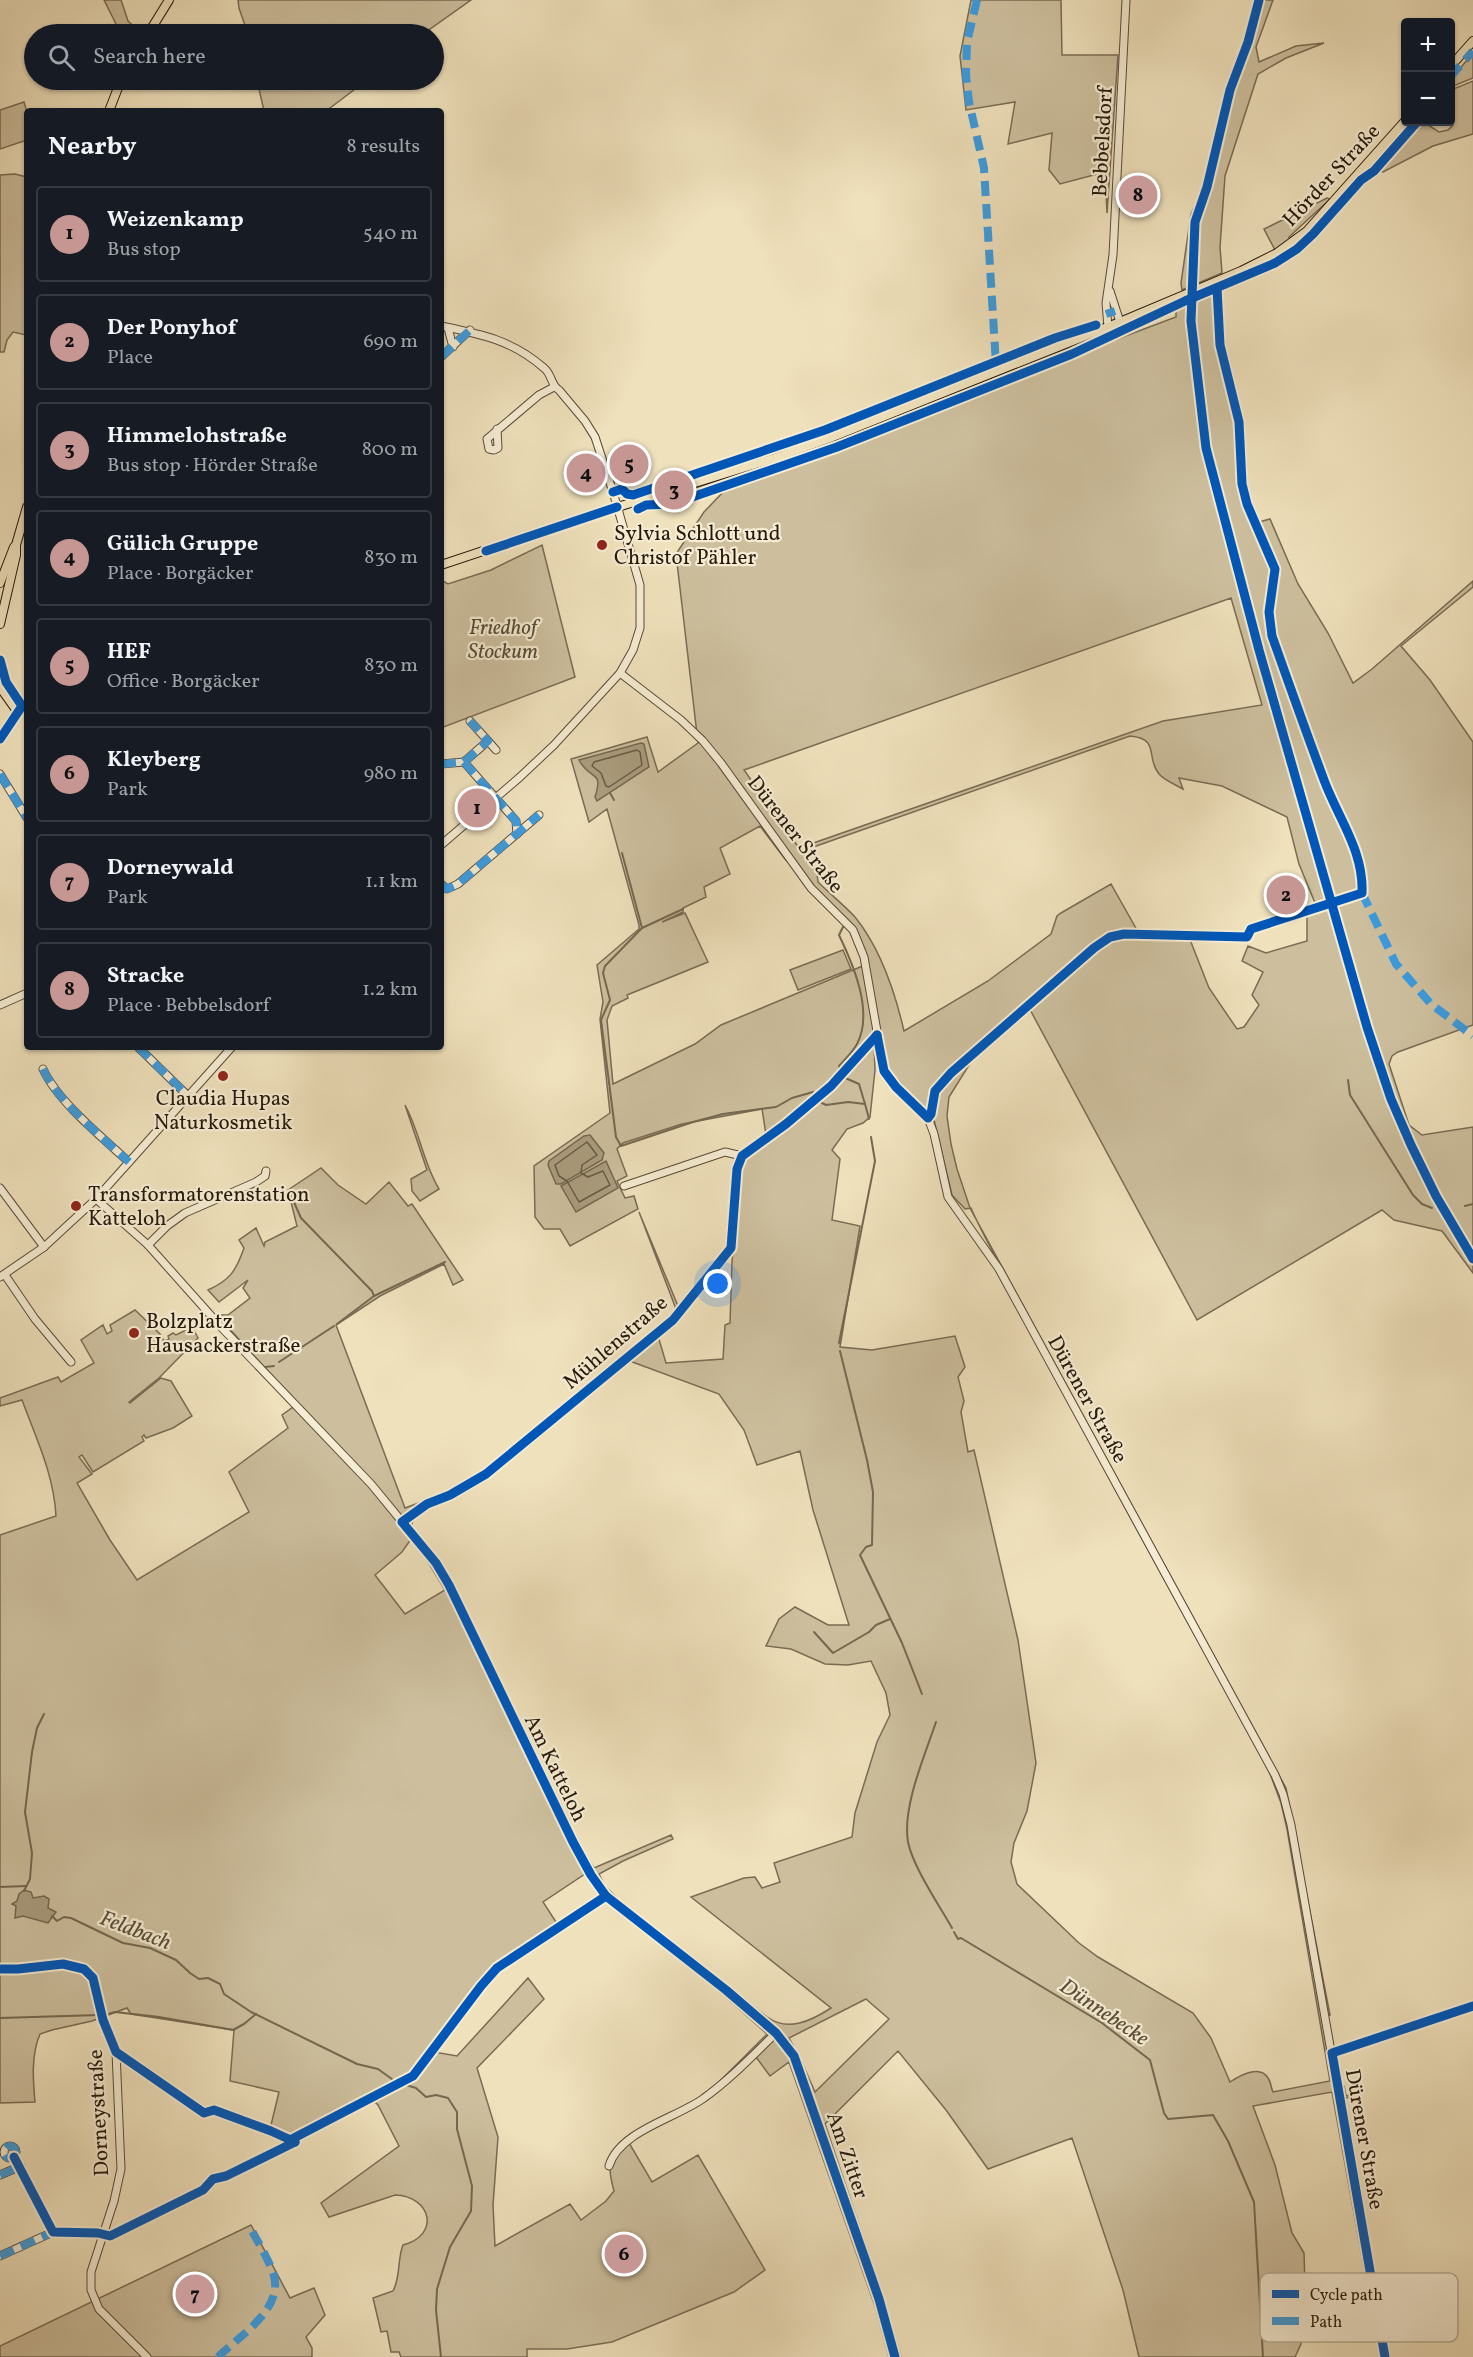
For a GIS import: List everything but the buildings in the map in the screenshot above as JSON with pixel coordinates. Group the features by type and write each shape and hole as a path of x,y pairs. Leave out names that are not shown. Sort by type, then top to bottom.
{"main road":[{"path":"154,24 170,0"},
{"path":"1455,61 1473,41"},
{"path":"110,108 118,90"},
{"name":"Hörder Straße","path":"444,564 786,454 1108,327 1266,259 1300,237 1401,126"},
{"path":"0,619 24,517"},
{"path":"0,583 11,552 16,545"},
{"path":"0,660 6,682 22,706"},
{"path":"0,687 22,706"},
{"path":"0,739 22,706"}],"street":[{"name":"Bebbelsdorf","path":"1108,327 1106,303 1109,286 1126,0"},
{"name":"Bebbelsdorf","path":"1109,286 1112,302 1120,322"},
{"path":"444,327 470,330 504,342 547,369 554,387 585,421 595,437 638,573 642,597 637,638 620,673 554,745 444,842"},
{"path":"444,327 453,347"},
{"path":"444,354 470,330"},
{"path":"497,429 539,395 554,387"},
{"name":"Dürener Straße","path":"620,673 681,720 703,741 811,888 853,930 864,957 884,1071 896,1087 920,1108 930,1123 948,1197 999,1269 1275,1775 1283,1794 1291,1825 1370,2273"},
{"path":"470,721 496,750"},
{"path":"444,764 464,762 488,741"},
{"path":"464,762 516,821 517,834"},
{"path":"0,774 24,813"},
{"path":"444,886 447,889 458,884 539,815"},
{"path":"0,1005 24,994"},
{"path":"624,1186 725,1152 742,1156 816,1099 877,1035"},
{"path":"141,1050 188,1096"},
{"path":"71,1362 2,1276 44,1247 96,1199 229,1050"},
{"path":"43,1069 49,1082 87,1123 129,1162"},
{"name":"Mühlenstraße","path":"402,1522 427,1504 450,1495 486,1474 672,1320 731,1248 737,1169 742,1156"},
{"path":"148,1245 178,1217 256,1182 265,1176 266,1172"},
{"path":"0,1188 44,1247"},
{"name":"Am Katteloh","path":"96,1199 148,1245 270,1379 371,1484 436,1563 449,1585 511,1718 591,1875 606,1896 726,1990"},
{"name":"Dorneystraße","path":"0,1969 76,1965 93,1978 102,2016 116,2052 121,2169 90,2279 93,2299 99,2309 147,2357"},
{"name":"Am Zitter","path":"726,1990 776,2032 794,2056 879,2299 895,2357"},
{"path":"1332,2052 1473,2006"},
{"path":"609,2166 613,2157 628,2141 705,2097 740,2068 776,2032"},
{"path":"116,2052 204,2113 214,2110 271,2131"},
{"path":"14,2157 21,2166 53,2232"},
{"path":"0,2175 21,2166"},
{"path":"0,2256 53,2232 110,2236 203,2190 213,2179 226,2176"},
{"name":"Dürener Straße","path":"1382,2342 1385,2357"}],"green space":[{"path":"104,0 121,0 128,21 131,24 116,24"},
{"path":"238,0 471,0 437,24 245,24"},
{"path":"971,0 1061,0 1062,55 1118,55 1107,213 1105,172 1060,184 1049,170 1052,133 1008,144 1015,102 966,110 960,56"},
{"path":"1256,0 1273,0 1256,47 1259,62 1296,46 1324,43 1286,58 1258,74 1225,176 1220,247 1222,273 1182,290 1181,283 1191,214 1203,189 1226,90 1244,43"},
{"path":"1473,53 1473,78 1455,85 1455,74"},
{"path":"1473,81 1473,134 1433,146 1383,172 1380,171 1416,126 1430,126 1439,132 1455,126 1455,88"},
{"path":"259,90 354,90 330,108 263,108"},
{"path":"24,102 26,108 24,141 0,149 0,110"},
{"path":"0,175 24,176 24,335 13,332 7,340 4,352 0,352"},
{"path":"1327,198 1330,199 1289,237 1291,240 1275,250 1264,229"},
{"path":"1215,293 1219,356 1237,424 1239,485 1245,505 1273,570 1267,609 1269,628 1324,786 1354,854 1360,877 1357,890 1347,897 1315,903 1299,864 1287,817 1222,786 1179,778 1183,789 1159,774 1146,741 1130,736 802,851 817,874 818,882 855,917 880,957 904,1031 988,981 1051,934 1057,916 1111,884 1137,930 1187,932 1209,988 1237,1029 1244,1027 1259,1005 1252,995 1263,972 1242,961 1248,946 1266,953 1307,941 1307,910 1359,897 1365,888 1366,873 1330,790 1274,636 1271,609 1277,581 1277,568 1259,522 1270,519 1298,584 1328,633 1353,683 1473,581 1473,587 1401,646 1430,680 1473,742 1473,1025 1398,1052 1392,1056 1389,1064 1409,1125 1422,1135 1473,1127 1473,1273 1442,1231 1394,1220 1382,1210 1197,1320 1027,1004 984,1041 949,1097 947,1116 951,1144 970,1208 965,1209 952,1195 934,1120 887,1068 881,1043 874,1044 875,1070 870,1117 863,1123 847,1129 832,1150 840,1159 832,1220 860,1226 840,1347 872,1350 955,1336 965,1367 958,1377 964,1401 961,1412 968,1452 974,1450 1018,1640 1036,1763 1027,1811 1014,1843 1011,1862 1017,1884 1079,1943 1098,1957 1193,2013 1211,2038 1230,2082 1249,2072 1260,2072 1270,2081 1273,2092 1330,2081 1287,1829 1281,1803 1269,1771 1110,1479 976,1219 1286,1788 1330,2015 1322,2018 1340,2085 1344,2086 1346,2096 1364,2091 1344,2099 1374,2273 1365,2273 1332,2092 1253,2106 1275,2165 1292,2233 1304,2253 1305,2273 1260,2273 1260,2342 1301,2342 1301,2344 1295,2357 1139,2357 1123,2290 1072,2138 988,2169 946,2110 898,2051 825,2124 901,2357 889,2357 876,2309 789,2062 770,2076 756,2057 709,2092 767,2034 720,1992 606,1902 585,1874 543,1902 558,1925 498,1966 498,1971 434,2052 457,2056 528,1978 544,1999 477,2068 498,2137 493,2205 495,2246 570,2204 581,2220 606,2201 614,2191 610,2174 611,2164 628,2141 652,2182 698,2155 765,2270 734,2292 612,2342 567,2349 527,2349 527,2357 401,2357 399,2352 391,2352 387,2331 381,2332 373,2298 393,2291 403,2245 415,2240 423,2233 427,2225 427,2217 423,2209 417,2202 407,2197 395,2195 329,2217 321,2203 399,2146 378,2105 373,2100 291,2139 270,2129 279,2092 230,2081 234,2030 131,2014 127,2008 92,2021 40,2034 34,2059 35,2102 0,2103 0,1535 56,1516 48,1471 22,1400 0,1406 0,1398 58,1377 61,1382 94,1363 81,1340 103,1325 107,1334 112,1331 110,1325 135,1310 160,1334 164,1341 169,1339 168,1336 173,1333 176,1335 192,1327 198,1338 159,1378 129,1402 161,1378 171,1381 192,1416 173,1428 146,1438 144,1435 142,1437 144,1441 93,1472 82,1455 79,1457 92,1474 77,1483 110,1540 137,1580 249,1512 229,1472 288,1428 282,1415 293,1407 265,1368 217,1315 228,1315 250,1298 243,1288 248,1280 219,1302 208,1290 222,1282 235,1269 244,1248 239,1240 256,1228 264,1246 265,1242 297,1226 288,1190 321,1168 338,1185 366,1204 389,1182 408,1206 412,1204 463,1280 453,1285 444,1264 380,1296 336,1325 405,1508 449,1492 481,1474 656,1330 676,1309 639,1212 678,1306 722,1254 658,1336 666,1363 723,1359 725,1325 730,1323 732,1262 740,1169 744,1156 767,1141 762,1109 682,1124 623,1143 617,1149 627,1176 617,1181 625,1198 634,1196 638,1209 570,1246 560,1229 544,1229 535,1217 534,1166 610,1113 600,1019 603,1002 597,965 639,929 607,809 589,822 571,759 647,737 658,772 698,743 676,554 704,512 726,489 850,444 995,385 1176,317 1176,310","holes":["1231,598 1262,705 1163,721 799,848 744,770","760,826 785,859 850,922 861,941 865,965 721,1025 695,1044 613,1084 607,1020 612,1006 628,998 627,995 708,962 685,913 662,922 706,897 704,887 730,874 720,848","627,1360 719,1394 744,1430 757,1465 800,1451 813,1510 849,1625 828,1625 795,1607 779,1619 766,1646 791,1649 825,1664 848,1665 871,1661 886,1693 890,1715 877,1742 855,1813 852,1837 774,1863 780,1882 762,1888 755,1877 744,1878 691,1897 831,2008 807,2021 783,2024 767,2017 626,1907 605,1886 599,1874 673,1839 671,1835 594,1868 535,1754 454,1585 448,1589 410,1534 413,1519 494,1473 539,1438","411,1539 445,1590 405,1614 375,1575 402,1552","866,1999 889,2019 815,2092 789,2038"]},
{"path":"1099,337 1099,340 1074,352 997,381 996,375"},
{"path":"995,364 992,368 874,417 871,414"},
{"path":"990,378 993,383 843,443 682,499 695,488 805,452"},
{"path":"868,415 868,419 755,460 754,457"},
{"name":"Friedhof Stockum","path":"542,545 575,677 444,727 444,582 448,584 491,570"},
{"path":"843,950 851,969 798,990 790,970"},
{"path":"405,1105 439,1189 420,1201 412,1191 411,1179 427,1170"},
{"path":"251,2225 290,2298 314,2288 325,2315 306,2337 312,2348 312,2357 0,2357 0,2346"},
{"path":"1377,2342 1386,2342 1389,2357 1380,2357"}],"water":[{"path":"644,744 649,767 597,801 595,797 597,779 579,760"},
{"path":"590,1135 604,1153 602,1160 561,1184 556,1184 548,1165 549,1161 584,1136"},
{"path":"606,1161 618,1188 576,1212 561,1186"},
{"path":"24,1890 31,1892 33,1898 44,1896 49,1899 48,1908 56,1912 48,1923 23,1916 15,1918 16,1906 12,1904 17,1901 19,1894"}],"waterway":[{"path":"610,793 614,800"},
{"path":"622,853 642,928"},
{"path":"683,909 642,928 605,966 603,973 610,1000 601,1020 616,1137 621,1146 723,1114 776,1107 792,1098 813,1092 815,1096"},
{"path":"840,1069 839,1066 857,1044 862,1031 863,1018 860,988 839,935 843,927"},
{"path":"843,1077 859,1084 865,1104"},
{"path":"1348,1080 1350,1095 1413,1195 1422,1204 1432,1208"},
{"path":"818,1101 826,1105 848,1102 865,1104 869,1119"},
{"path":"839,1343 875,1161 871,1137"},
{"path":"289,1191 301,1218 372,1291 374,1296"},
{"path":"1465,1206 1473,1204"},
{"path":"337,1324 374,1296 445,1262"},
{"path":"279,1362 334,1326"},
{"path":"840,1351 873,1492 872,1545 866,1547 860,1555 902,1643 922,1694"},
{"path":"265,1367 274,1366"},
{"path":"814,1632 833,1653 869,1632 876,1625 890,1619"},
{"name":"Feldbach","path":"24,1891 30,1879 32,1853 25,1812 32,1752 37,1728 44,1714"},
{"name":"Dünnebecke","path":"936,1722 911,1797 908,1813 908,1842 921,1874 952,1928"},
{"path":"0,1887 26,1886"},
{"name":"Feldbach","path":"52,1916 57,1921 64,1917 71,1918 123,1943 150,1948 176,1960 199,1979 208,1978 220,1984 224,1994 251,2012 357,2064 378,2069 396,2082"},
{"name":"Dünnebecke","path":"954,1932 958,1939 961,1938 1102,2023 1150,2060 1164,2113 1168,2119 1213,2115 1228,2141 1254,2202 1260,2305"},
{"path":"105,2015 115,2012 159,2017 233,2030 256,2014"},
{"path":"0,2018 99,2015"},
{"name":"Feldbach","path":"406,2085 416,2088 426,2097 436,2095 448,2098 457,2112 457,2129 472,2186 471,2211 450,2247 437,2289 436,2310 441,2357"},
{"name":"Dünnebecke","path":"1262,2342 1263,2357"}],"marked path":[{"path":"977,0 967,42 966,75 969,102 984,168 996,365"},
{"path":"1454,72 1473,51"},
{"path":"1106,314 1115,311"},
{"path":"444,354 470,330"},
{"path":"464,762 488,741 470,721"},
{"path":"444,764 464,762 516,821 517,834"},
{"path":"0,774 24,813"},
{"path":"444,886 447,889 458,884 539,815"},
{"path":"1362,893 1396,964 1431,1004 1473,1036"},
{"path":"141,1050 188,1096"},
{"path":"43,1069 59,1094 70,1106 129,1162"},
{"path":"12,2146 16,2152 12,2158 8,2158 4,2150 12,2146"},
{"path":"0,2175 21,2166"},
{"path":"218,2357 266,2311 275,2288 272,2270 249,2225"},
{"path":"0,2256 53,2232"}],"cycle path":[{"path":"1259,0 1248,42 1230,90 1207,187 1195,222 1191,321 1206,448 1259,650 1367,1027 1391,1099 1411,1145 1436,1196 1473,1259"},
{"path":"638,509 646,505 672,504 837,447 1072,354 1185,301 1275,263 1297,249 1313,234 1413,126"},
{"path":"877,1035 884,1071 896,1087 928,1118 931,1114 935,1091 951,1073 1094,948 1110,937 1124,934 1247,937 1251,929 1362,893 1362,878 1355,849 1324,780 1272,636 1269,612 1275,569 1247,504 1242,484 1239,422 1220,345 1217,288"},
{"path":"613,492 622,489 627,494 633,495 825,430 1055,338 1096,325"},
{"path":"486,551 617,507"},
{"path":"0,660 6,682 22,706 0,739"},
{"path":"877,1035 831,1086 786,1124 742,1156 737,1169 731,1248 673,1320 486,1474 450,1495 427,1504 402,1522 436,1563 449,1585 573,1842 591,1875 606,1896 726,1990 776,2033 794,2056 879,2299 895,2357"},
{"path":"290,2140 413,2076 497,1968 606,1896"},
{"path":"0,1969 63,1964 84,1969 93,1978 103,2020 116,2052 204,2113 214,2110 295,2142"},
{"path":"1370,2273 1332,2053 1473,2006"},
{"path":"14,2157 53,2232 98,2233 110,2236 203,2190 213,2179 226,2176 295,2142"},
{"path":"1382,2342 1385,2357"}],"place":[{"name":"Stracke","path":"1138,195"},
{"name":"HEF","path":"629,464"},
{"name":"Gülich Gruppe","path":"586,473"},
{"name":"Himmelohstraße","path":"674,490"},
{"name":"Sylvia Schlott und Christof Pähler","path":"602,545"},
{"name":"Weizenkamp","path":"477,808"},
{"name":"Der Ponyhof","path":"1286,895"},
{"name":"Claudia Hupas Naturkosmetik","path":"223,1076"},
{"name":"Transformatorenstation Katteloh","path":"76,1206"},
{"name":"Bolzplatz Hausackerstraße","path":"134,1333"},
{"name":"Kleyberg","path":"624,2254"},
{"name":"Dorneywald","path":"195,2294"}]}
